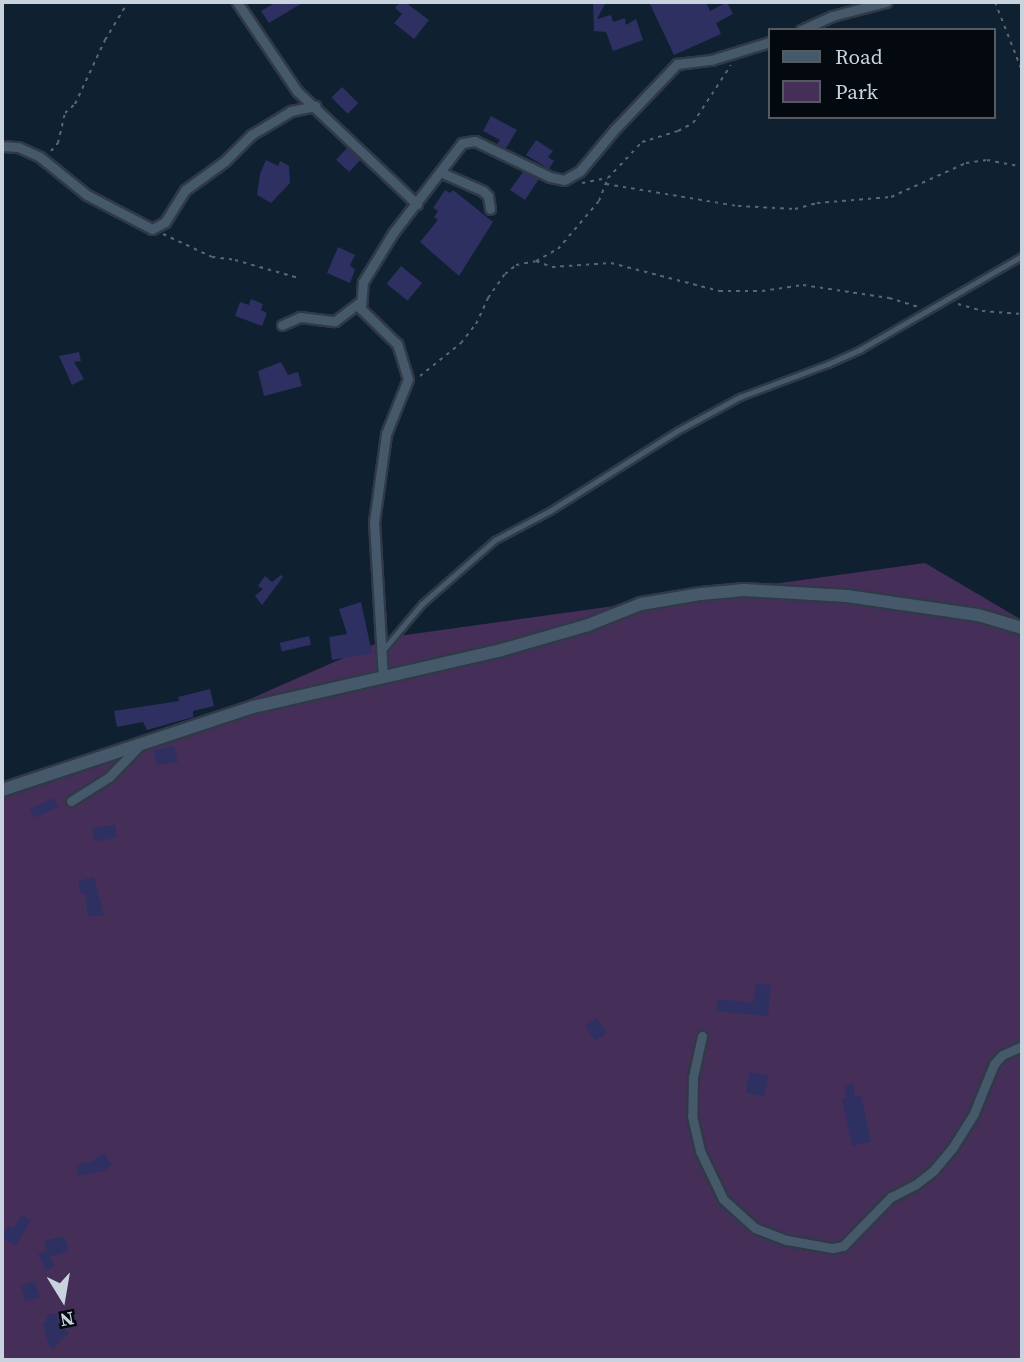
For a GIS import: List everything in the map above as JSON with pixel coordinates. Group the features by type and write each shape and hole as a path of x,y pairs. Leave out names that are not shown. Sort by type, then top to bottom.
{"street":[{"path":"237,2 285,77 417,204"},
{"path":"805,28 832,16 886,2"},
{"path":"383,678 374,522 386,434 407,385 408,373 397,344 365,315 360,302 363,282 393,233 462,143 475,142 550,177 564,180 580,171 615,129 677,64 733,54 768,43"},
{"path":"2,146 18,147 40,158 87,195 152,229 165,222 185,190 226,161 251,135 290,111 315,106"},
{"path":"440,172 483,191 488,196 490,209"},
{"path":"282,324 300,317 335,321 360,302"},
{"path":"2,790 146,740 329,687 383,678 550,637 641,604 726,591 798,591 978,615 1022,628"},
{"path":"71,801 109,777 146,740"},
{"path":"702,1036 692,1077 692,1116 700,1151 723,1199 755,1228 787,1240 832,1248 844,1247 891,1197 915,1185 933,1171 953,1147 974,1113 994,1064 1002,1055 1022,1046"}],"lane":[{"path":"381,653 422,604 495,540 719,408 740,397 828,365 949,300 1022,256"}],"path":[{"path":"40,158 58,143 65,113 75,104 105,40 128,2"},
{"path":"995,2 1022,71"},
{"path":"407,385 461,343 476,324 488,298 505,274 516,265 536,261 558,249 599,201 608,178 642,142 686,128 693,123 728,71 733,54"},
{"path":"606,184 738,206 795,209 817,203 891,197 966,163 987,160 1022,167"},
{"path":"564,180 581,183 608,178"},
{"path":"152,229 212,257 235,260 298,278"},
{"path":"536,261 552,267 611,263 732,293 803,285 823,287 889,299 929,310"},
{"path":"949,300 982,311 1022,314"}],"green space":[{"path":"925,563 1022,620 1022,1360 2,1360 2,788 155,741 391,637"}],"building":[{"path":"276,2 304,2 269,23 261,11"},
{"path":"400,2 405,2 429,20 414,39 394,23 402,14 395,8"},
{"path":"593,2 606,2 597,19 611,15 613,22 625,18 626,25 636,19 643,40 613,51 606,32 594,31"},
{"path":"649,2 706,2 710,11 727,2 733,14 716,23 721,34 674,55"},
{"path":"342,87 358,103 348,114 331,98"},
{"path":"491,116 517,130 506,148 497,144 500,140 483,131"},
{"path":"536,140 553,151 548,157 554,161 549,169 526,155"},
{"path":"347,148 360,160 349,172 336,160"},
{"path":"266,160 278,166 280,161 289,166 290,183 271,203 257,195 260,174"},
{"path":"523,172 539,179 525,200 510,190"},
{"path":"445,190 450,193 453,190 493,222 459,276 420,242 438,220 434,217 438,211 433,208"},
{"path":"338,247 355,255 350,265 355,270 350,283 327,273"},
{"path":"401,266 422,283 408,301 387,284"},
{"path":"251,299 263,304 261,310 267,313 262,326 235,316 240,302 249,305"},
{"path":"79,352 81,361 74,362 84,379 72,385 59,356"},
{"path":"281,362 288,375 298,372 302,386 264,396 258,371"},
{"path":"281,575 283,577 262,605 255,596 263,589 258,586 265,576 272,582"},
{"path":"361,602 372,653 332,660 329,637 347,634 339,609"},
{"path":"309,636 311,645 282,652 280,643"},
{"path":"210,689 214,706 193,711 193,717 147,730 143,722 117,727 114,711 179,701 178,697"},
{"path":"174,746 178,762 157,765 154,751"},
{"path":"54,798 58,807 34,818 30,809"},
{"path":"115,825 117,838 94,841 92,829"},
{"path":"94,877 104,915 88,917 85,893 81,894 78,881"},
{"path":"756,984 771,985 768,1016 716,1011 718,999 753,1003"},
{"path":"596,1018 607,1032 596,1041 585,1027"},
{"path":"750,1072 769,1076 764,1096 746,1093"},
{"path":"853,1084 855,1097 861,1095 871,1142 852,1146 842,1099 847,1098 844,1086"},
{"path":"104,1153 112,1165 103,1171 78,1176 77,1165 90,1162"},
{"path":"22,1215 31,1221 15,1246 2,1237 9,1226 13,1229"},
{"path":"64,1236 69,1251 50,1257 55,1266 46,1271 38,1254 47,1250 49,1255 44,1241"},
{"path":"35,1281 40,1297 26,1302 21,1285"},
{"path":"56,1313 59,1324 69,1333 53,1349 48,1344 43,1323 47,1322 46,1315"}]}
